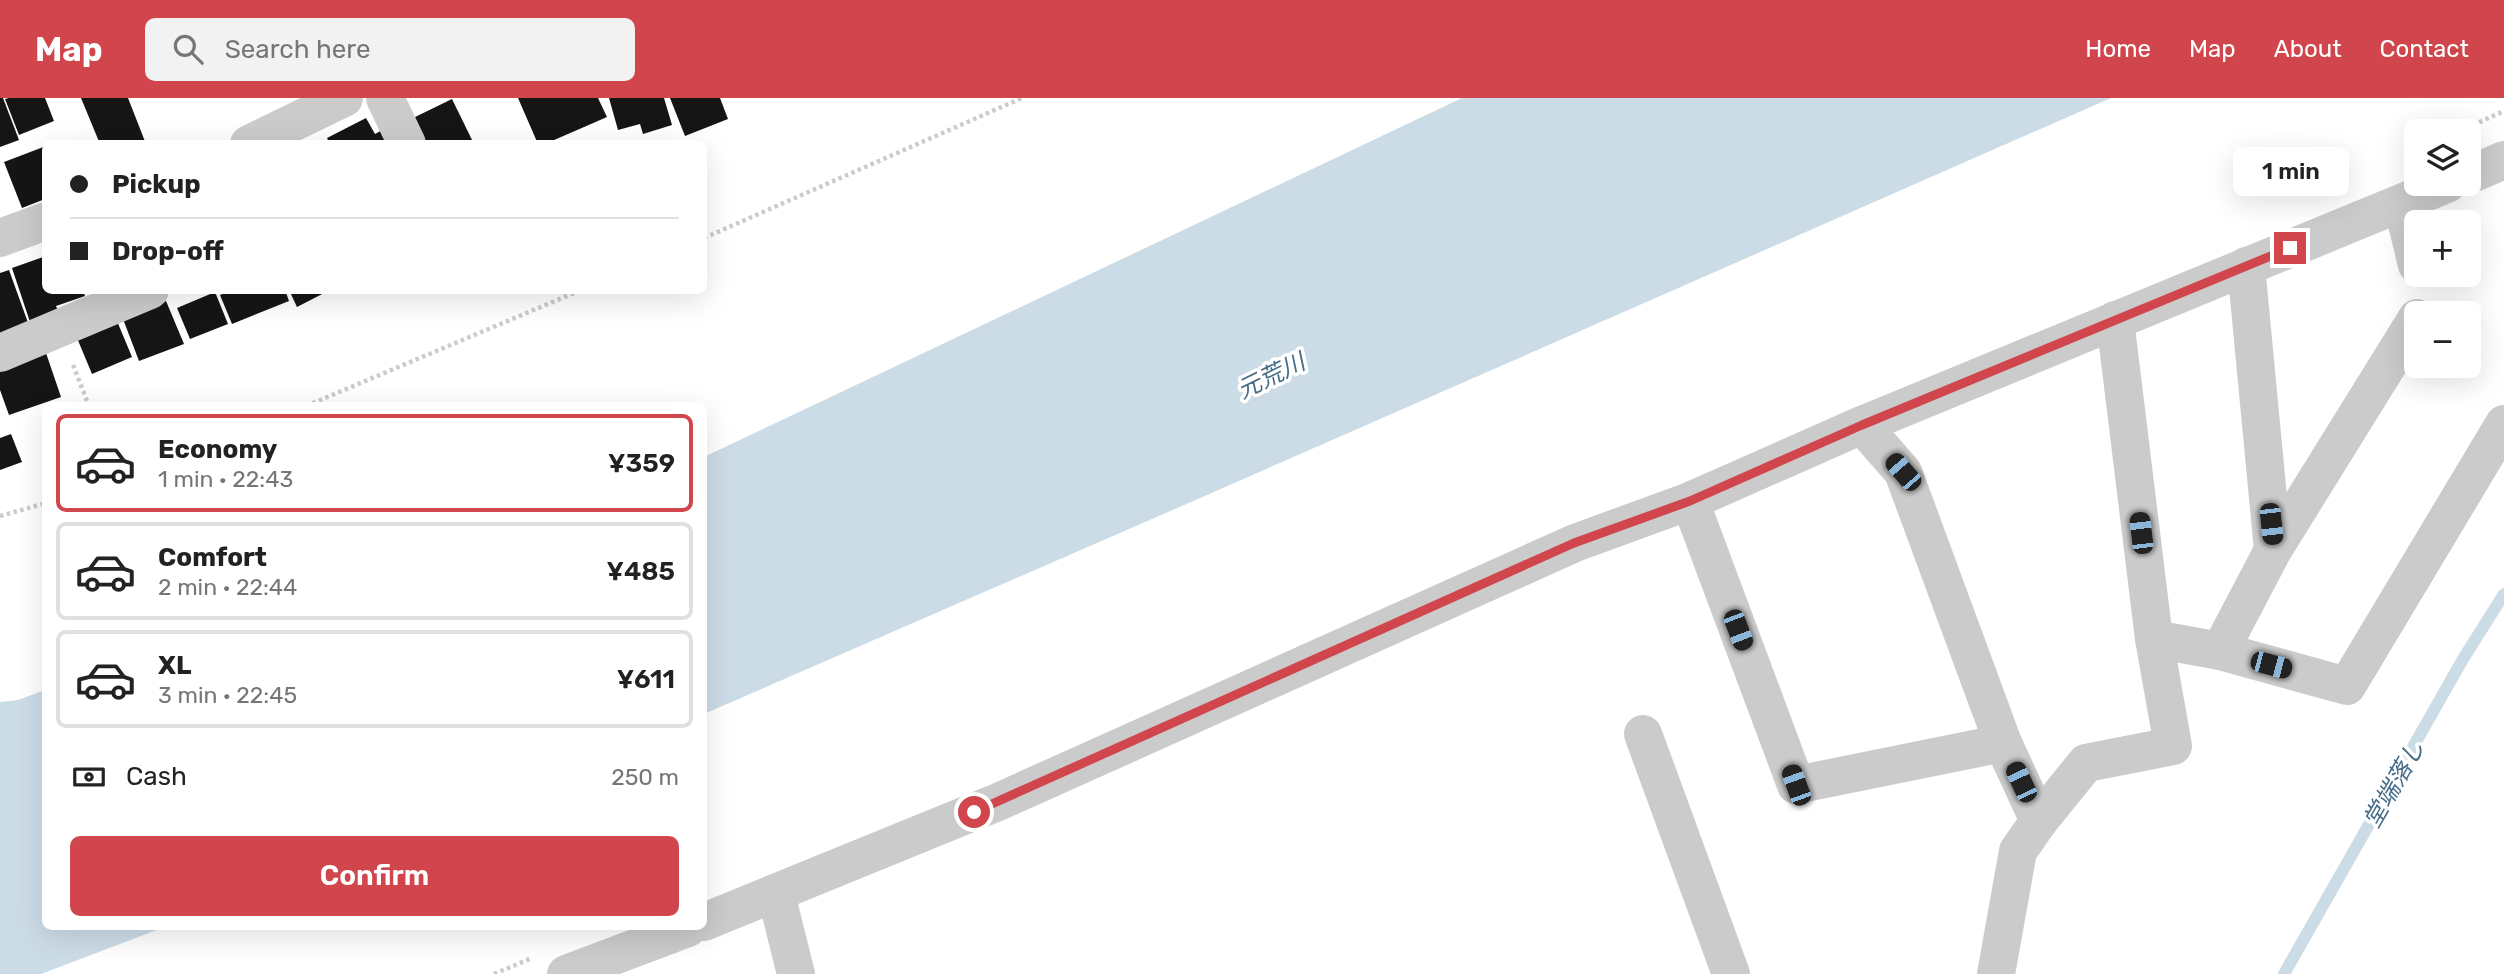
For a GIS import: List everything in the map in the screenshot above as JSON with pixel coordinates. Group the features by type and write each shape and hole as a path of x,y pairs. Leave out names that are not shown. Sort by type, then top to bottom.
{"street":[{"path":"257,140 344,98"},
{"path":"385,98 405,140"},
{"path":"2481,170 2504,160"},
{"path":"707,921 1008,797 1574,543 1690,501 1862,425 2419,196"},
{"path":"2402,203 2404,211"},
{"path":"0,238 42,222"},
{"path":"2246,266 2273,550"},
{"path":"0,353 140,294"},
{"path":"1996,974 2018,851 2039,821 2086,763 2173,746 2154,639 2115,320"},
{"path":"2220,651 2273,550 2404,339"},
{"path":"1903,472 1906,407"},
{"path":"2154,639 2220,651 2347,686 2504,424"},
{"path":"1862,425 1903,472 2003,743 2039,821"},
{"path":"1690,501 1796,785 2003,743"},
{"path":"1643,734 1731,974"},
{"path":"776,894 796,974"},
{"path":"566,974 683,930"}],"path":[{"path":"707,237 1022,98"},
{"path":"2481,121 2504,111"},
{"path":"315,402 572,294"},
{"path":"0,516 42,504"}],"water":[{"name":"元荒川","path":"1462,98 2111,98 707,713 707,456"},
{"path":"42,691 42,930 157,930 41,974 0,974 0,702 18,700"}],"building":[{"path":"0,98 3,98 19,140 0,147"},
{"path":"45,98 54,121 19,135 5,99"},
{"path":"81,98 128,98 144,140 98,140"},
{"path":"518,98 598,98 607,117 554,140 536,140"},
{"path":"609,98 664,98 672,125 643,134 640,124 618,130"},
{"path":"670,98 720,98 728,119 685,136"},
{"path":"452,99 472,140 422,140 411,119"},
{"path":"366,118 375,134 384,129 389,140 328,140 327,138"},
{"path":"42,148 42,200 22,208 4,162"},
{"path":"42,257 42,294 85,296 56,306 61,318 32,328 12,268"},
{"path":"9,270 31,331 0,343 0,273"},
{"path":"216,294 228,324 190,339 177,308"},
{"path":"286,294 289,301 232,324 220,295"},
{"path":"291,294 322,294 297,307"},
{"path":"166,301 184,344 139,361 123,319"},
{"path":"117,321 132,357 92,374 77,338"},
{"path":"46,353 61,397 9,415 0,390 0,369"},
{"path":"11,434 22,462 0,470 0,438"}],"waterway":[{"name":"堂端落し","path":"2284,974 2463,659 2504,594"}],"route":[{"path":"974,812 1574,543 1690,501 1862,425 2290,248"}]}
